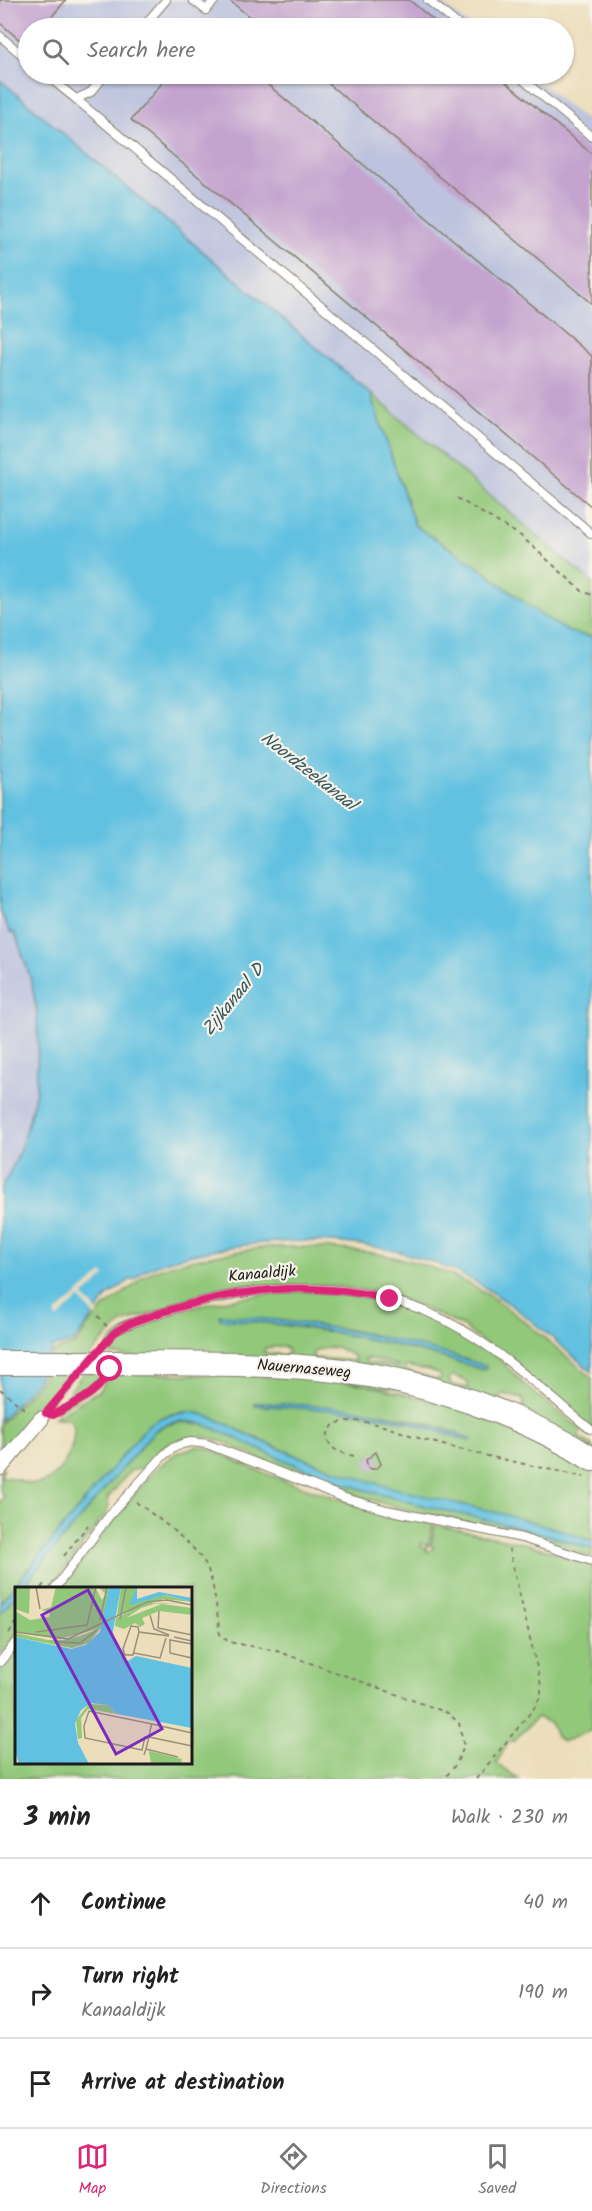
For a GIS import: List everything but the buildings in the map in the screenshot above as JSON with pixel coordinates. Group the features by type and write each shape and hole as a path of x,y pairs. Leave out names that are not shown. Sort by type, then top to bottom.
{"main road":[{"name":"Nauernaseweg","path":"0,1364 114,1370 282,1365 367,1375 429,1390 487,1409 548,1434 592,1459"}],"street":[{"path":"0,1467 40,1416"}],"lane":[{"path":"151,18 166,0"},
{"path":"193,0 206,10 215,0"},
{"path":"428,0 450,18"},
{"path":"0,36 18,51"},
{"path":"57,84 592,534"},
{"path":"76,99 91,92 98,84"},
{"path":"528,84 592,137"},
{"name":"Kanaaldijk","path":"116,1331 148,1317 222,1295 256,1290 298,1288 358,1292 390,1299 429,1312 461,1329 486,1345 590,1429"},
{"path":"57,1587 153,1466 173,1448 199,1442 345,1498 387,1510 506,1535 592,1561"},
{"path":"0,1662 15,1643"}],"path":[{"path":"457,498 521,536 582,591 592,595"},
{"path":"98,1316 116,1331"},
{"path":"0,1389 40,1416 53,1415 98,1389 114,1370"},
{"path":"40,1416 74,1379"},
{"path":"354,1456 336,1451 329,1444 327,1435 334,1424 354,1421 370,1424 424,1440 592,1479"},
{"path":"128,1495 186,1542 206,1565 220,1635 229,1642 277,1651 448,1713 459,1723 464,1747 456,1764 444,1779"},
{"path":"60,1562 93,1519"},
{"path":"476,1779 535,1707 541,1695 541,1685 506,1535"},
{"path":"42,1587 48,1580"}],"shaded area":[{"path":"0,0 438,0 460,18 18,18 18,84 541,84 592,125 592,583 0,80"},
{"path":"0,911 10,932 15,932 27,964 37,1012 38,1044 36,1091 29,1120 18,1156 0,1191"}],"green space":[{"path":"370,393 592,583 592,637 569,632 542,616 473,563 415,526"},
{"path":"271,1247 356,1250 411,1261 464,1281 515,1314 592,1378 592,1428 462,1326 415,1304 365,1290 320,1285 247,1289 189,1301 122,1323 101,1343 0,1463 0,1424 39,1383 46,1372 52,1352 76,1344 88,1325 105,1307 145,1276 159,1269 199,1258"},
{"path":"303,1291 339,1292 380,1300 432,1317 471,1338 499,1359 527,1387 583,1431 579,1434 579,1438 592,1445 592,1450 482,1399 108,1354 108,1344 114,1338 142,1323 217,1302","holes":["220,1316 350,1330 468,1360 484,1370 419,1351 354,1336 220,1319","284,1346 288,1351 286,1355 264,1351 265,1348","336,1347 354,1356 355,1361 315,1358 312,1355 316,1350","366,1358 398,1365 398,1367 365,1361","409,1366 429,1370 440,1375 440,1378 439,1380 404,1370","452,1375 468,1382 469,1388 452,1385 449,1379","503,1394 523,1399 524,1407 521,1409 499,1399"]},
{"path":"83,1373 107,1373 96,1387 55,1412"},
{"path":"111,1373 114,1376 126,1373 338,1378 469,1410 487,1421 529,1439 553,1446 592,1467 592,1541 536,1524 367,1481 304,1458 202,1414 180,1412 160,1418 147,1426 0,1603 0,1549 5,1539 4,1524 0,1523 0,1502 4,1497 0,1490 0,1472 4,1467 1,1477 10,1477 28,1483 38,1483 54,1475 66,1460 73,1441 74,1430 70,1419 54,1418 100,1390","holes":["254,1403 337,1408 392,1415 419,1421 471,1439 470,1441 440,1431 363,1413 254,1405"]},
{"path":"184,1422 207,1425 310,1471 358,1488 500,1521 592,1549 592,1557 514,1533 395,1507 295,1475 226,1443 206,1437 185,1438 164,1446 145,1467 130,1471 107,1499 109,1506 107,1512 52,1587 22,1587 153,1432 165,1425"},
{"path":"198,1446 205,1447 306,1488 369,1508 433,1524 429,1545 422,1543 421,1547 427,1546 426,1551 429,1552 434,1547 431,1546 435,1525 532,1545 592,1565 592,1730 563,1742 556,1737 551,1724 537,1717 514,1741 509,1742 496,1763 519,1779 0,1779 0,1668 15,1650 15,1764 192,1764 192,1587 63,1587 126,1504 156,1469 176,1453"},
{"path":"15,1595 15,1635 0,1655 0,1614"}],"water":[{"path":"0,80 370,393 415,526 473,563 542,616 569,632 592,637 592,1372 512,1306 457,1272 399,1252 369,1246 307,1241 276,1242 180,1257 144,1271 134,1280 130,1280 107,1297 74,1342 52,1348 37,1381 0,1421 0,1191 18,1156 29,1120 36,1091 38,1044 37,1012 31,980 15,933 10,932 0,911"},
{"path":"220,1315 288,1321 354,1332 421,1347 486,1366 485,1370 420,1351 354,1336 288,1325 220,1319"},
{"path":"254,1403 355,1409 414,1421 471,1439 470,1441 407,1422 358,1412 254,1405"},
{"path":"190,1412 214,1418 273,1446 365,1480 560,1530 592,1541 592,1549 344,1484 203,1424 177,1421 153,1432 22,1587 15,1587 15,1595 0,1614 0,1603 147,1426 167,1416"}],"pier":[{"path":"103,1273 105,1276 83,1296 99,1314 96,1317 80,1298 58,1318 55,1314"}],"route":[{"path":"110,1369 105,1381 98,1389 53,1415 46,1413 119,1329 190,1303 222,1295 282,1288 358,1292 390,1299"}],"water label":[{"name":"Noordzeekanaal","path":"308,772"},
{"name":"Zijkanaal D","path":"234,1000"}]}
